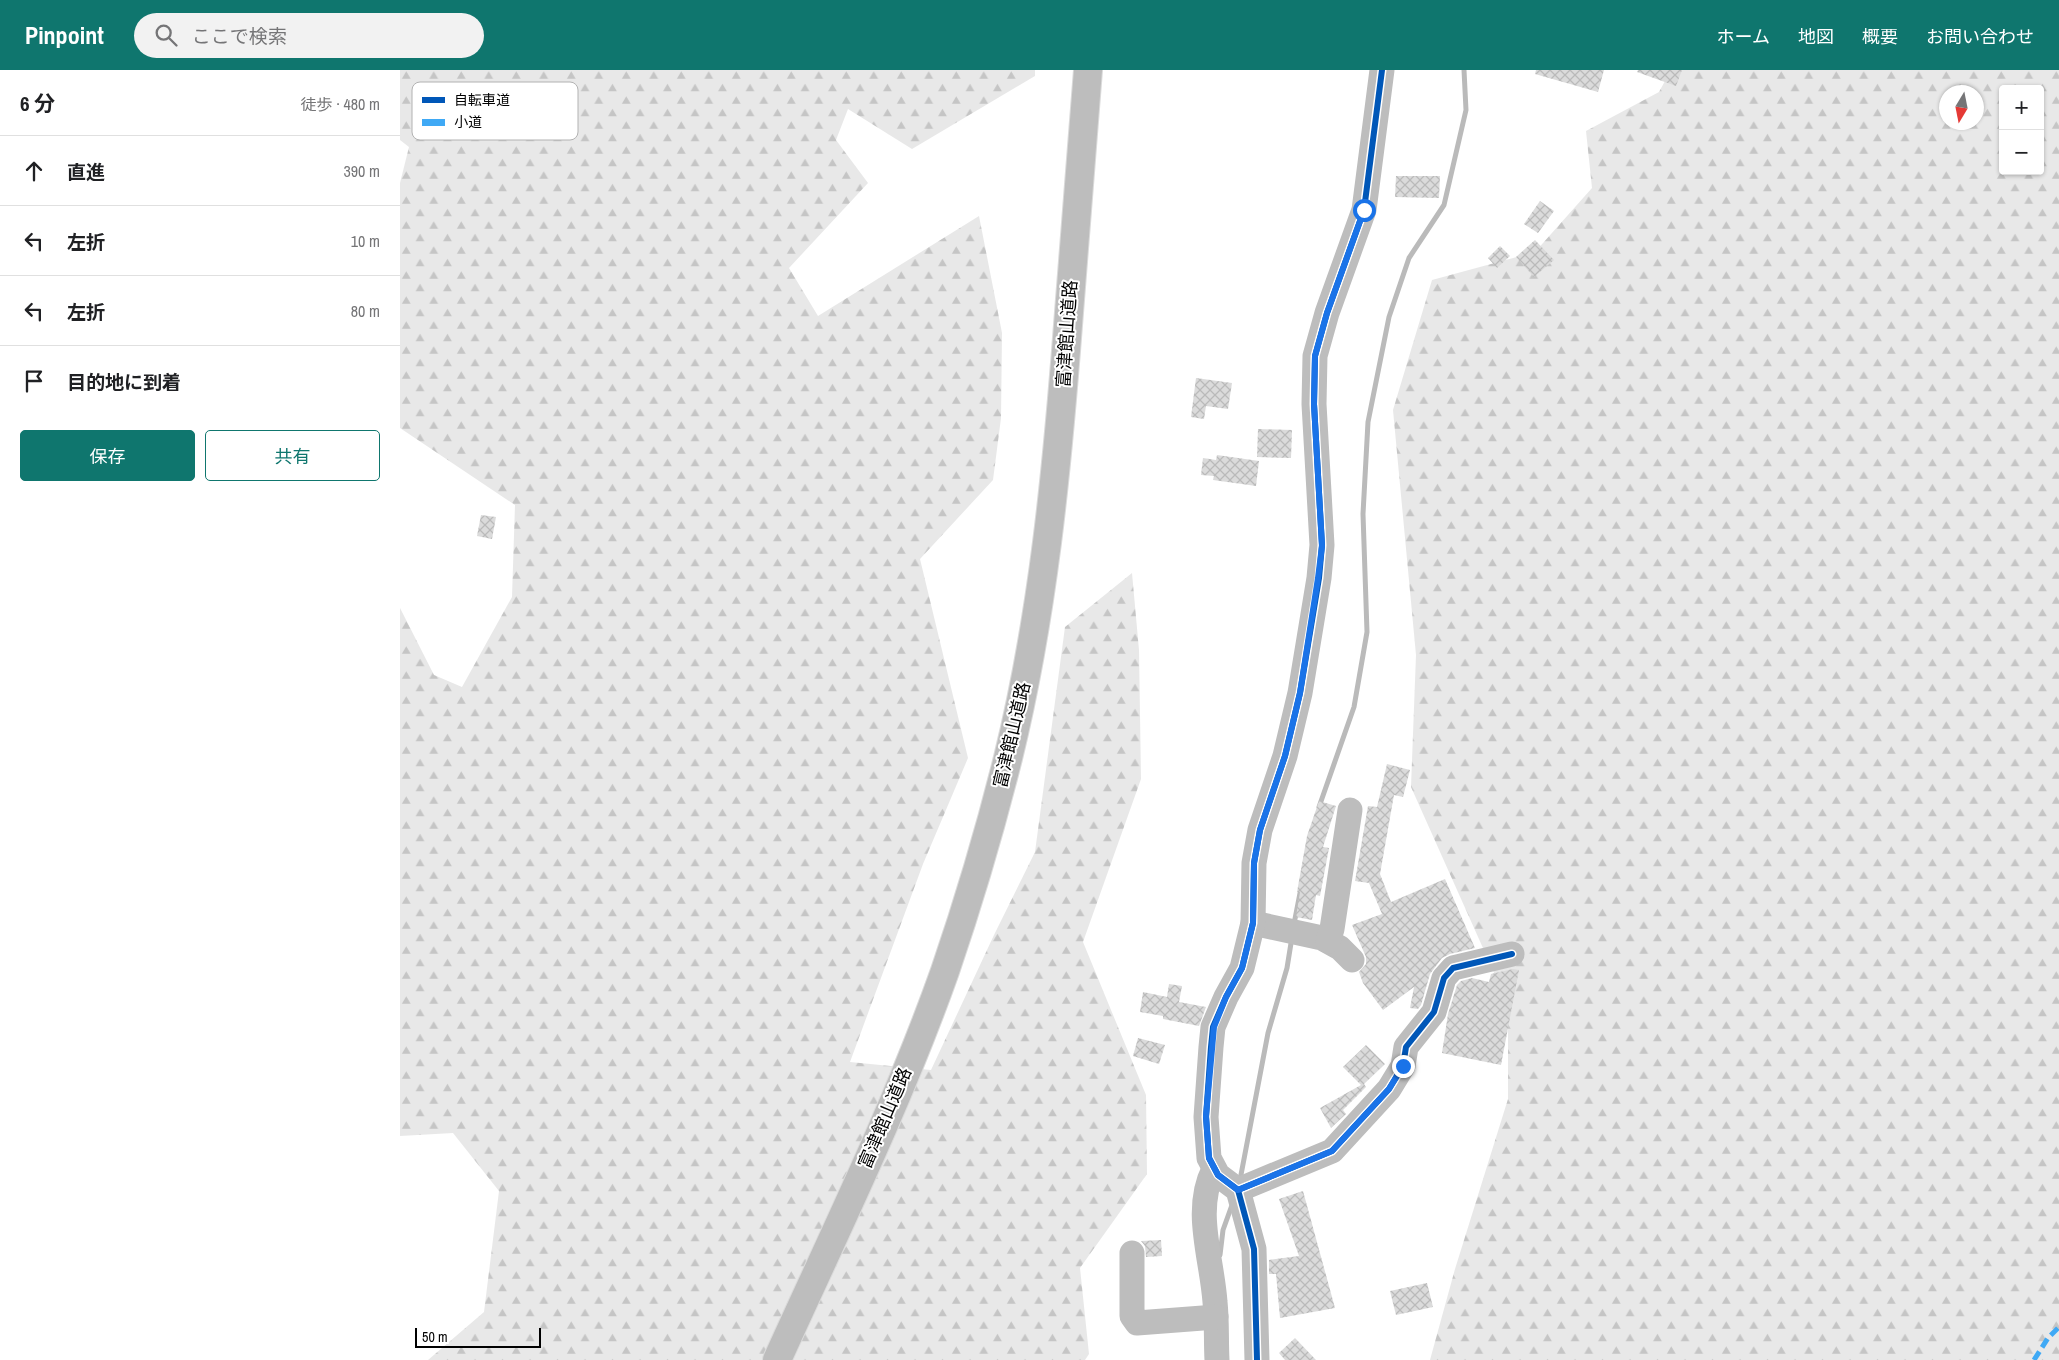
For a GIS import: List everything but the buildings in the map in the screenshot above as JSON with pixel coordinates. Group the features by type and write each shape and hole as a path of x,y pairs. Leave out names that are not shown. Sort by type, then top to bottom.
{"highway":[{"name":"富津館山道路","path":"777,1360 869,1157 944,973 984,846 1008,756 1019,709 1040,591 1053,494 1088,70"}],"street":[{"path":"1257,1360 1254,1249 1238,1190 1218,1175 1209,1158 1206,1116 1214,1027 1226,997 1242,968 1253,923 1254,863 1260,830 1285,756 1300,693 1322,546 1314,404 1315,356 1327,313 1364,210 1382,70"},
{"path":"1328,941 1332,929 1350,810"},
{"path":"1253,923 1322,938 1340,948 1352,960"},
{"path":"1238,1190 1332,1151 1389,1089 1403,1066 1406,1047 1434,1012 1444,978 1448,973 1453,968 1512,954"},
{"path":"1214,1169 1208,1182 1204,1212 1216,1301 1217,1360"},
{"path":"1132,1253 1132,1316 1138,1323 1216,1317"}],"green space":[{"path":"400,70 1035,70 1035,76 912,149 848,109 836,140 868,183 789,268 818,316 979,216 1002,333 1001,418 993,480 920,559 968,758 923,864 850,1062 931,1070 1035,852 1065,627 1132,573 1139,650 1141,779 1083,942 1146,1095 1147,1174 1080,1268 1089,1354 1085,1360 428,1360 484,1312 499,1191 453,1133 400,1136 400,608 434,675 462,687 512,597 515,505 400,428 400,183 409,147 400,140"},
{"path":"1671,70 2059,70 2059,1360 1430,1360 1455,1269 1508,1099 1508,1004 1411,787 1416,655 1393,410 1432,280 1535,252 1592,188 1586,131 1659,92"}],"waterway":[{"path":"1319,807 1354,707 1367,632 1363,514 1368,422 1389,317 1409,258 1444,205 1466,110 1464,70"},
{"path":"1294,924 1301,888"},
{"path":"1240,1180 1268,1033 1287,968 1292,937"},
{"path":"1220,1255 1223,1230 1232,1205"}],"marked path":[{"path":"2034,1360 2048,1338 2059,1327"}],"cycle path":[{"path":"1257,1360 1254,1249 1238,1190 1218,1175 1209,1158 1206,1117 1211,1047 1213,1027 1226,997 1242,968 1253,923 1254,863 1260,830 1285,756 1300,693 1319,578 1322,545 1314,404 1315,356 1327,313 1364,210 1382,70"},
{"path":"1238,1190 1332,1151 1389,1089 1403,1066 1406,1047 1434,1012 1444,978 1453,968 1512,954"}],"route":[{"path":"1364,210 1327,313 1315,356 1314,404 1322,546 1300,693 1285,756 1260,830 1254,863 1253,923 1242,968 1226,997 1214,1027 1206,1116 1209,1158 1218,1175 1238,1190 1332,1151 1389,1089 1403,1066"}]}
